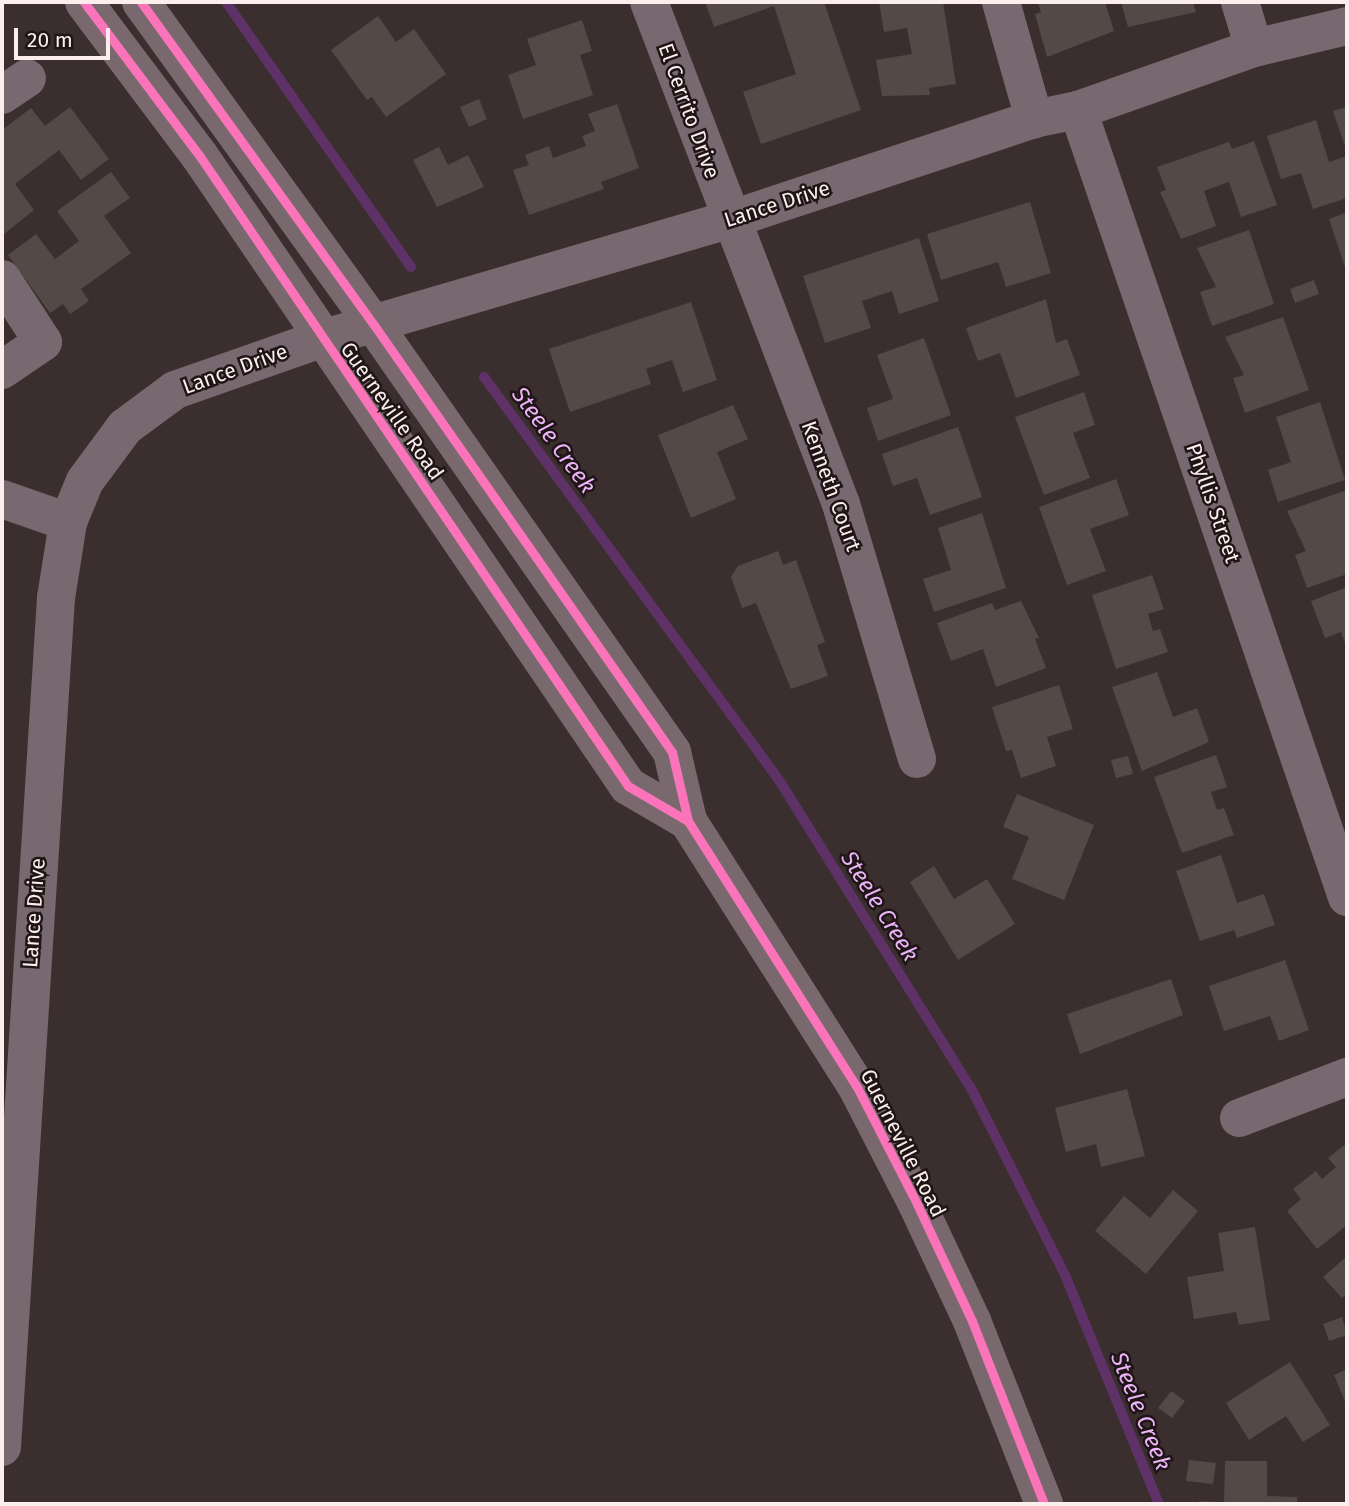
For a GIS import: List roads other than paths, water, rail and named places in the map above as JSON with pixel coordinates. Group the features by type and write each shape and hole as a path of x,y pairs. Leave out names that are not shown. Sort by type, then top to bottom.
{"main road":[{"name":"Guerneville Road","path":"84,2 198,155 628,786 688,821"},
{"name":"Guerneville Road","path":"141,2 374,325 672,752 688,821 858,1089 972,1321 1044,1504"}],"street":[{"name":"El Cerrito Drive","path":"649,2 729,220"},
{"path":"1001,2 1034,120"},
{"path":"1240,2 1254,48"},
{"name":"Lance Drive","path":"2,1447 13,1058 56,598 68,522 103,452 149,406 175,390 321,339 729,220 1034,120 1078,110 1254,48 1347,26"},
{"name":"Phyllis Street","path":"1078,110 1347,897"},
{"name":"Kenneth Court","path":"729,220 841,504 917,758"},
{"path":"2,279 43,342 2,370"},
{"path":"2,499 68,522"},
{"path":"1240,1118 1347,1077"}],"waterway":[{"name":"Steele Creek","path":"226,2 411,267"},
{"name":"Steele Creek","path":"484,377 779,780 972,1090 1065,1275 1159,1504"}]}
